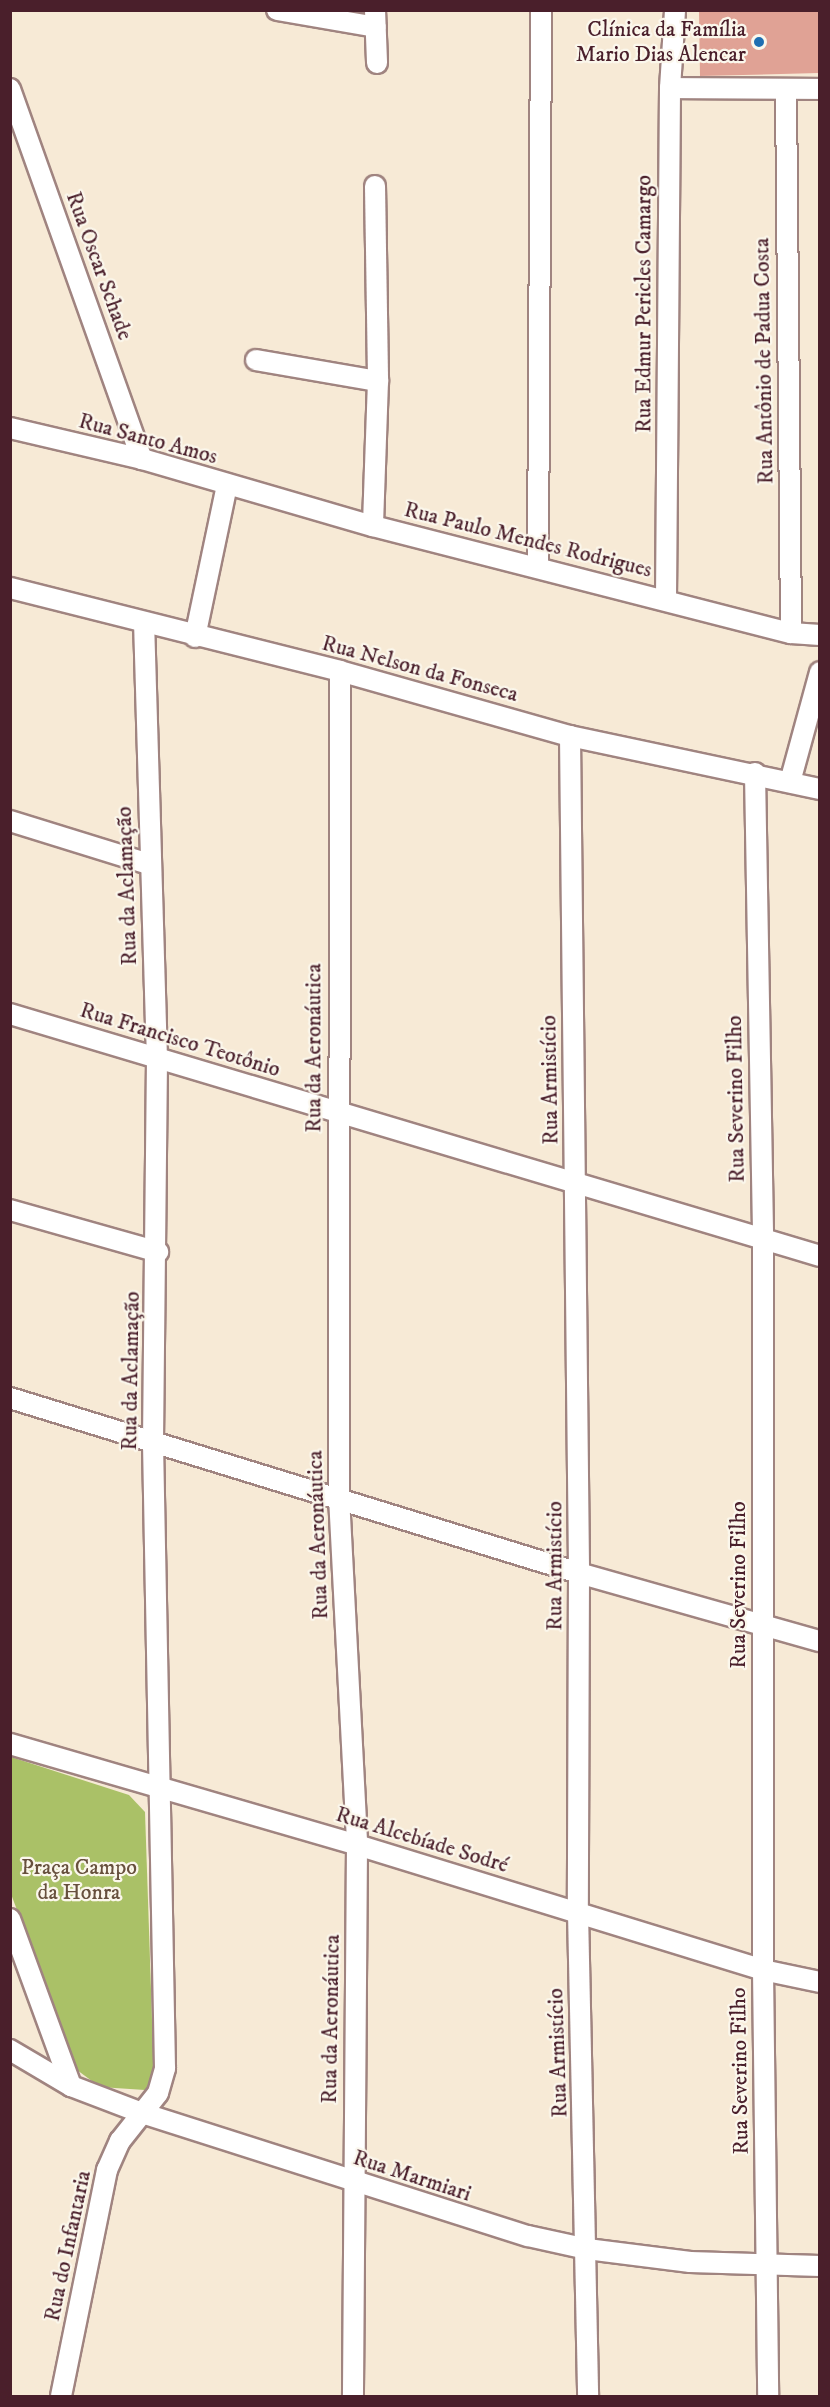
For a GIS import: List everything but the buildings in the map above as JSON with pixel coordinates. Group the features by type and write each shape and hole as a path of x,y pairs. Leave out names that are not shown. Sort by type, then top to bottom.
{"street":[{"path":"277,10 375,19 376,63"},
{"path":"538,567 541,10"},
{"name":"Rua Edmur Pericles Camargo","path":"666,599 670,88 675,10"},
{"path":"670,88 819,89"},
{"name":"Rua Oscar Schade","path":"10,89 142,459"},
{"name":"Rua Antônio de Padua Costa","path":"786,90 791,633"},
{"path":"373,526 378,381 375,186"},
{"path":"256,360 378,381"},
{"name":"Rua Santo Amos","path":"10,428 142,459 227,485 195,637"},
{"name":"Rua Paulo Mendes Rodrigues","path":"227,485 373,526 666,599 791,633 819,635"},
{"name":"Rua Nelson da Fonseca","path":"10,588 195,637 340,671 570,736 755,773 819,789"},
{"name":"Rua da Aclamação","path":"142,2114 158,2092 165,2068 153,1441 158,1252 157,1059 149,864 144,623"},
{"name":"Rua da Aeronáutica","path":"340,671 339,1497 357,1845 353,2397"},
{"path":"790,782 819,672"},
{"name":"Rua Armistício","path":"570,736 579,1572 578,1912 587,2249 588,2397"},
{"name":"Rua Severino Filho","path":"755,773 763,1239 763,1970 768,2397"},
{"path":"10,821 149,864"},
{"name":"Rua Francisco Teotônio","path":"10,1014 575,1185 819,1256"},
{"path":"10,1210 158,1252"},
{"path":"10,1398 579,1572 819,1641"},
{"name":"Rua Alcebíade Sodré","path":"10,1744 357,1845 763,1970 819,1983"},
{"path":"10,1919 71,2086"},
{"name":"Rua Marmiari","path":"10,2050 71,2086 142,2114 353,2183 520,2234 587,2249 690,2262 819,2266"},
{"name":"Rua do Infantaria","path":"61,2397 107,2170 120,2141 142,2114"}],"green space":[{"name":"Praça Campo da Honra","path":"11,1757 129,1795 145,1812 154,2078 145,2090 100,2087 77,2070 11,1894"}],"place":[{"name":"Clínica da Família Mario Dias Alencar","path":"759,42"}]}
